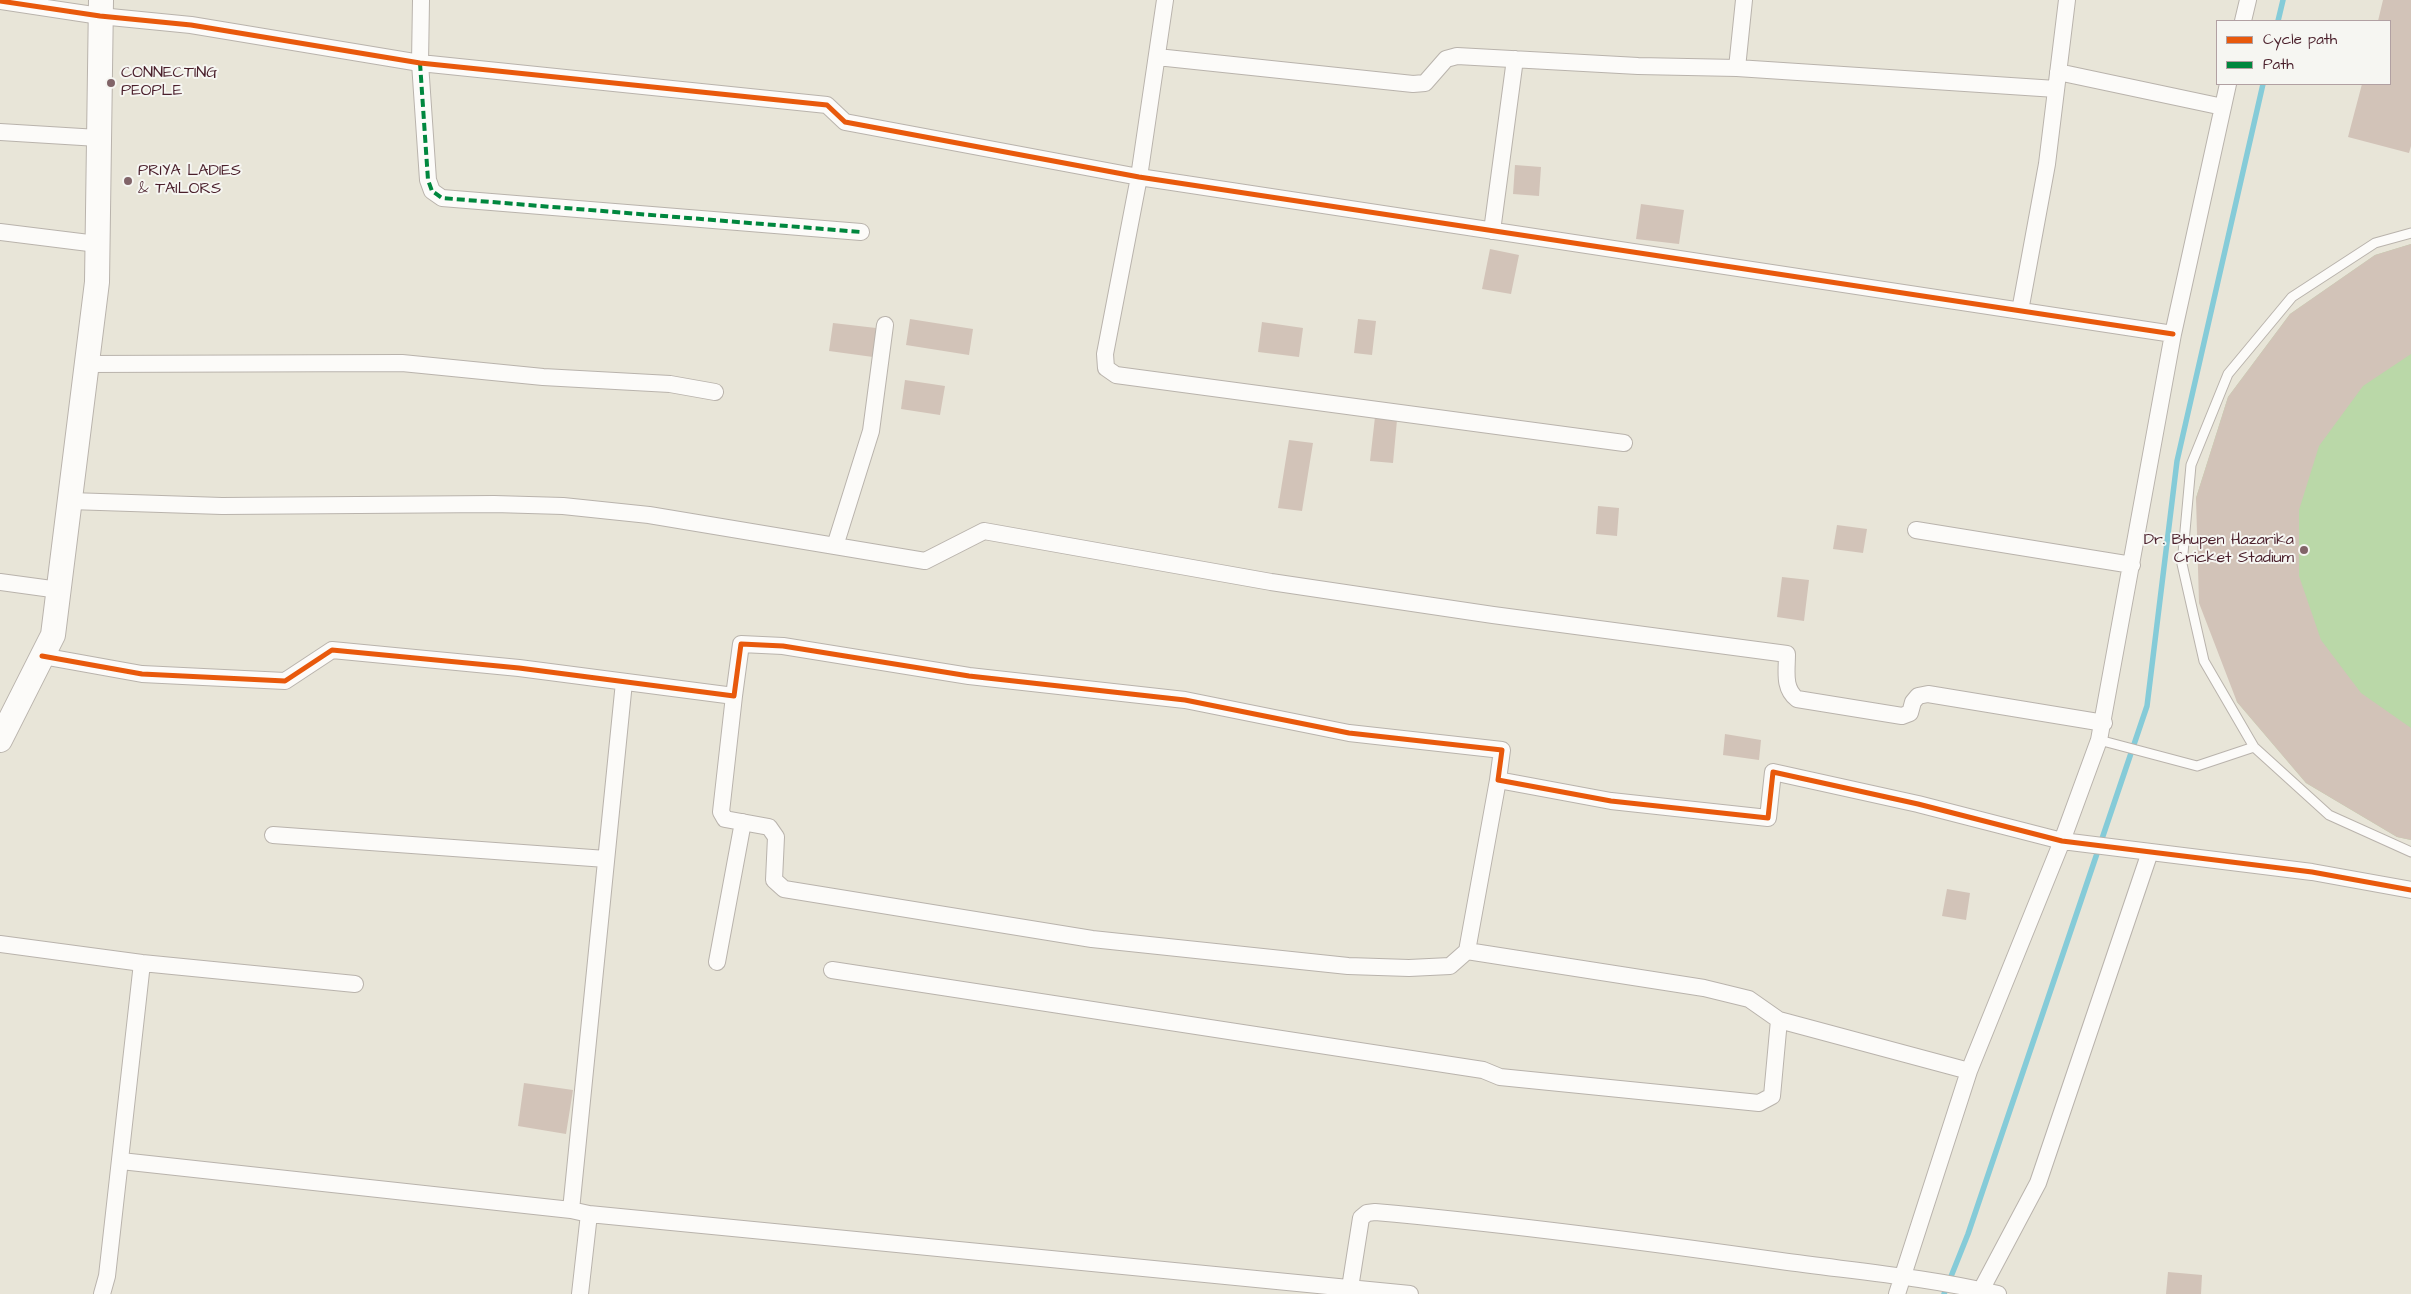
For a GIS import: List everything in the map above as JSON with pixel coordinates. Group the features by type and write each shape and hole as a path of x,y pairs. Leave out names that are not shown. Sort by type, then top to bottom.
{"main road":[{"path":"0,740 53,634 97,282 100,8"}],"street":[{"path":"421,0 420,63 428,180 432,191 442,198 861,232"},
{"path":"1165,0 1139,177 1105,354 1106,368 1116,375 1624,443"},
{"path":"1737,68 1744,0"},
{"path":"2020,311 2047,164 2067,0"},
{"path":"2243,20 2248,0"},
{"path":"0,1 100,8 420,63 828,105 845,122 1139,177 2173,334"},
{"path":"1157,57 1413,84 1425,83 1446,59 1457,56 1638,66 1737,68 2056,89"},
{"path":"1492,230 1515,59"},
{"path":"2058,72 2223,107"},
{"path":"1897,1294 1969,1071 2062,841 2104,723 2173,334 2228,85"},
{"path":"0,132 98,138"},
{"path":"0,232 97,244"},
{"path":"835,546 870,431 885,325"},
{"path":"87,364 402,363 543,378 670,384 715,392"},
{"path":"70,501 222,506 466,504 562,506 649,515 924,561 984,531 1281,584 1493,616 1786,654 1787,684 1789,692 1796,698 1902,716 1910,713 1913,702 1918,696 1928,694 2104,723"},
{"path":"1916,530 2132,565"},
{"path":"0,582 59,590"},
{"path":"741,644 783,646 969,676 1185,700 1349,733 1502,750 1498,780 1467,951 1450,966 1409,968 1338,965 1092,939 784,889 774,880 776,837 773,831 769,827 725,819 721,812 741,644"},
{"path":"42,656 142,674 285,681 332,650 518,668 734,696"},
{"path":"571,1210 624,682"},
{"path":"1498,780 1611,801 1768,818 1773,772 1918,804 2062,841 2312,872 2411,890"},
{"path":"717,962 744,822"},
{"path":"274,835 606,860"},
{"path":"1980,1292 2038,1183 2150,852"},
{"path":"0,944 142,963 356,984"},
{"path":"1467,951 1704,988 1749,998 1779,1020 1969,1071"},
{"path":"102,1294 107,1276 121,1161 142,963"},
{"path":"832,970 1483,1070 1500,1077 1758,1104 1772,1096 1779,1020"},
{"path":"121,1161 571,1210 590,1214 1410,1294"},
{"path":"1350,1288 1361,1218 1367,1213 1375,1212 1508,1225 1903,1278 1998,1294"},
{"path":"580,1294 590,1214"}],"lane":[{"path":"2411,233 2375,243 2292,297 2228,374 2191,465 2182,564 2204,661 2254,746 2330,815 2411,852"},
{"path":"2099,740 2197,766 2254,746"}],"green space":[{"name":"Dr. Bhupen Hazarika Cricket Stadium","path":"2411,244 2411,840 2397,837 2306,783 2237,702 2196,498 2228,397 2290,314 2375,255"}],"building":[{"path":"2383,0 2411,0 2411,146 2409,153 2348,137 2362,85 2391,85 2391,20 2378,20"},
{"path":"1515,165 1541,167 1539,196 1513,194"},
{"path":"1641,204 1684,210 1679,244 1636,239"},
{"name":"Dr. Bhupen Hazarika Cricket Stadium","path":"2411,244 2411,354 2363,386 2319,446 2299,510 2299,576 2321,640 2361,693 2411,728 2411,840 2397,837 2306,783 2237,702 2199,603 2196,498 2228,397 2290,314 2375,255"},
{"path":"1490,249 1519,255 1511,294 1482,289"},
{"path":"910,319 973,329 969,355 906,345"},
{"path":"1358,319 1376,321 1372,355 1354,353"},
{"path":"1262,322 1303,328 1299,357 1258,352"},
{"path":"833,323 876,328 873,357 829,351"},
{"path":"905,380 945,386 940,415 901,409"},
{"path":"1375,417 1397,420 1393,463 1370,461"},
{"path":"1289,440 1313,443 1302,511 1278,508"},
{"path":"1598,506 1619,508 1617,536 1596,534"},
{"path":"1837,525 1867,529 1863,553 1833,549"},
{"path":"1782,577 1809,580 1804,621 1777,617"},
{"path":"1725,734 1761,740 1759,760 1723,755"},
{"path":"1947,889 1970,893 1966,920 1942,916"},
{"path":"524,1083 573,1090 566,1134 518,1126"},
{"path":"2168,1272 2202,1275 2201,1294 2166,1294"}],"waterway":[{"path":"2278,20 2283,0"},
{"path":"1944,1294 1968,1234 2147,706 2177,461 2263,85"}],"marked path":[{"path":"420,63 428,180 432,191 442,198 861,232"}],"cycle path":[{"path":"0,1 100,16 191,25 420,63 827,105 845,122 1139,177 2173,334"},
{"path":"42,656 142,674 285,681 332,650 519,668 734,696 741,644 783,646 969,676 1185,700 1349,733 1502,750 1498,780 1611,801 1768,818 1773,772 1918,804 2062,841 2312,872 2411,890"}],"place":[{"name":"CONNECTING PEOPLE","path":"111,83"},
{"name":"PRIYA LADIES & TAILORS","path":"128,181"},
{"name":"Dr. Bhupen Hazarika Cricket Stadium","path":"2304,550"}]}
